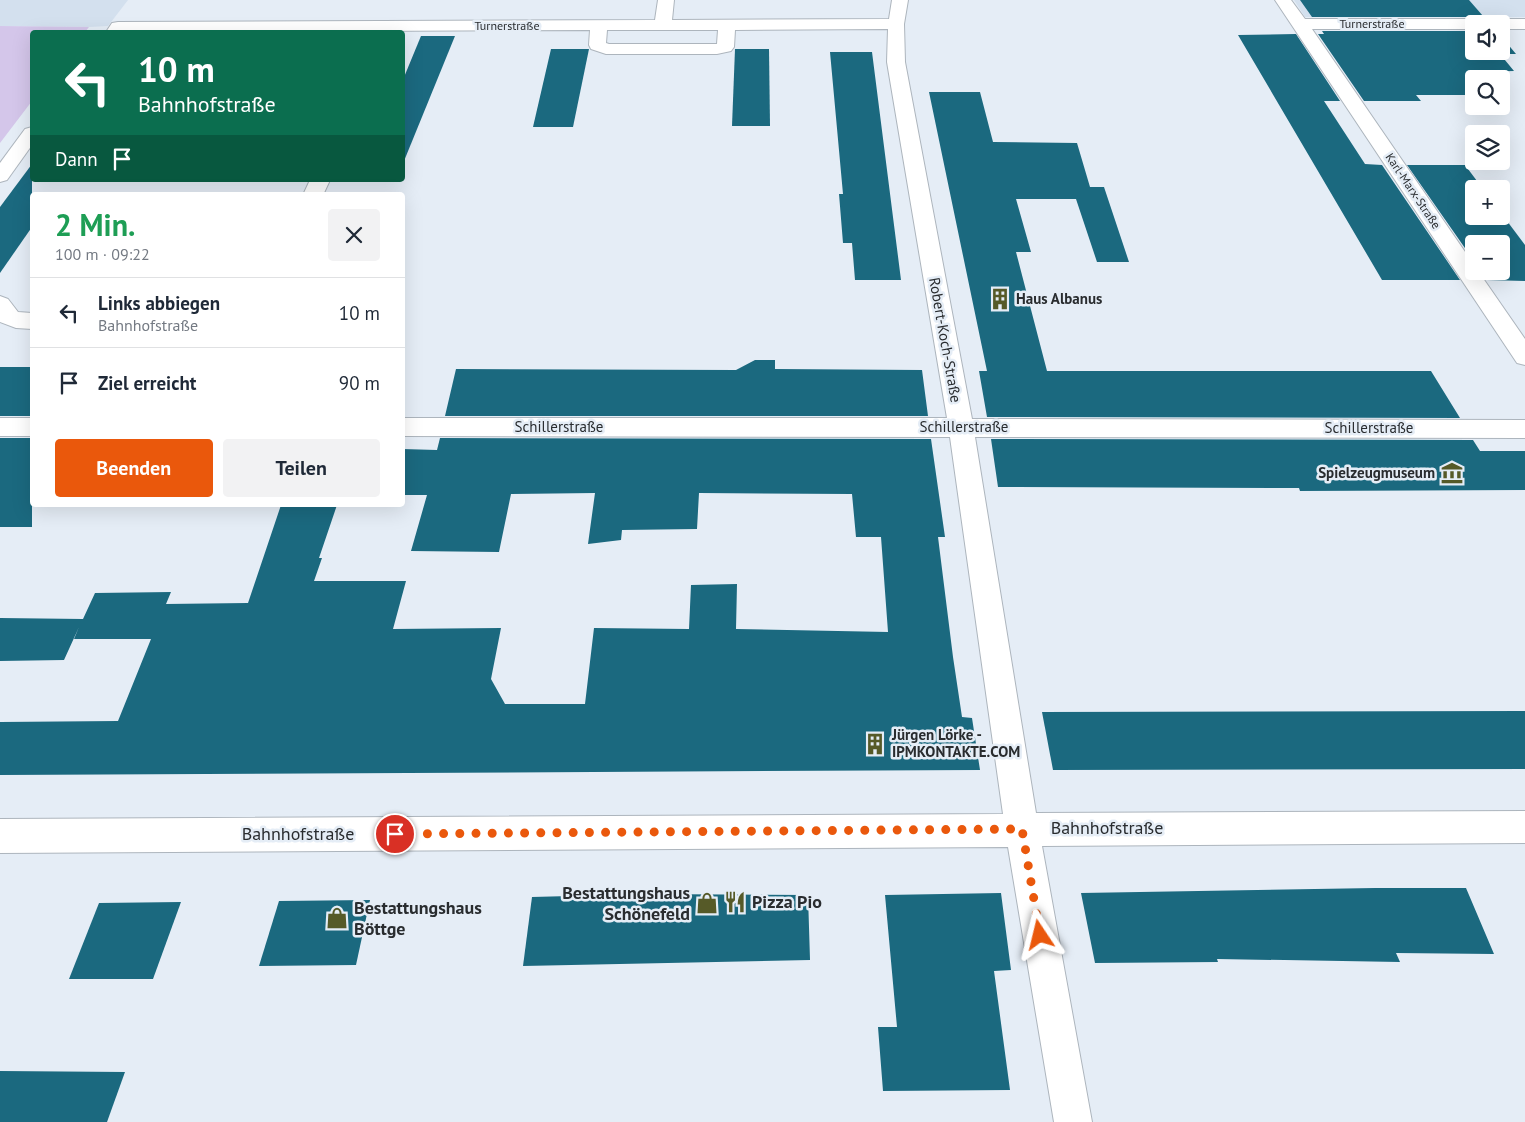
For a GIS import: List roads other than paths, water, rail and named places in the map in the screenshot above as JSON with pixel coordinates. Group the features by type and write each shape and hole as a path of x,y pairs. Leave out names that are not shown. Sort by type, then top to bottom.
{"street":[{"path":"663,26 666,0"},
{"name":"Robert-Koch-Straße","path":"900,0 896,24 896,62 961,427 1022,829 1073,1122"},
{"path":"1283,0 1300,24"},
{"name":"Turnerstraße","path":"116,30 387,30 599,26 896,24"},
{"name":"Turnerstraße","path":"1300,24 1465,24"},
{"name":"Karl-Marx-Straße","path":"1300,24 1525,357"},
{"path":"1510,24 1525,24"},
{"path":"599,26 597,45 606,49 717,49 725,48 728,25"},
{"path":"0,176 30,136"},
{"path":"0,304 3,314 12,320 30,321"},
{"path":"0,427 30,427"},
{"name":"Schillerstraße","path":"405,427 1525,429"},
{"name":"Bahnhofstraße","path":"0,836 1525,827"}],"place":[{"name":"Haus Albanus","path":"1000,299"},
{"name":"Spielzeugmuseum","path":"1452,473"},
{"name":"Jürgen Lörke - IPMKONTAKTE.COM","path":"875,744"},
{"name":"Pizza Pio","path":"735,902"},
{"name":"Bestattungshaus Schönefeld","path":"707,903"},
{"name":"Bestattungshaus Böttge","path":"337,918"}]}
